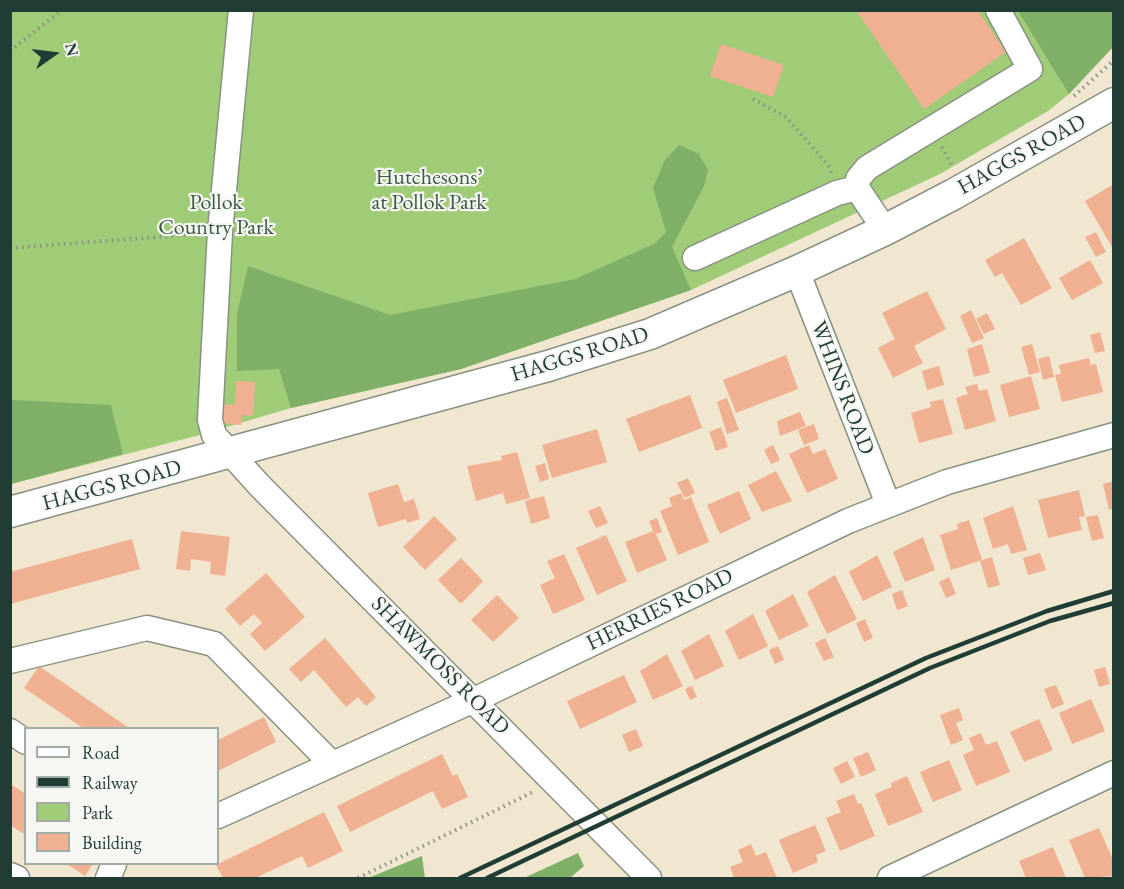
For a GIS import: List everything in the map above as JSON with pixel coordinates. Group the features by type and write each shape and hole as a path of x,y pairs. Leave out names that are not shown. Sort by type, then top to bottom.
{"main road":[{"name":"HAGGS ROAD","path":"10,512 230,454 594,352 672,325 885,230 964,189 1108,104"}],"street":[{"name":"SHAWMOSS ROAD","path":"241,10 220,232 210,420 214,435 230,454 649,879"},
{"path":"695,258 847,190 867,168 1030,69 998,10"},
{"path":"847,190 885,230"},
{"name":"WHINS ROAD","path":"797,271 888,504"},
{"name":"HERRIES ROAD","path":"219,816 474,700 810,537 888,504 997,466 1113,435"},
{"path":"10,661 147,628 214,644 332,764"},
{"path":"10,731 24,741"},
{"path":"890,879 1113,773"},
{"path":"108,879 114,865"},
{"path":"10,874 16,879"}],"path":[{"path":"10,51 62,10"},
{"path":"753,99 786,117 847,190"},
{"path":"933,128 964,189"},
{"path":"10,248 220,232"},
{"path":"358,879 555,782"}],"green space":[{"name":"Pollok Country Park","path":"11,11 1113,11 1113,47 1069,94 1048,111 940,174 691,290 461,369 291,408 196,436 11,484"},
{"path":"1018,11 1113,11 1113,47 1069,94"},
{"path":"679,145 699,154 708,170 704,186 672,247 691,290 461,369 291,408 279,369 237,371 237,314 248,266 390,315 575,279 654,244 666,232 653,188 665,160"},
{"path":"11,400 111,405 123,454 11,484"},
{"path":"578,853 584,866 570,878 524,878"},
{"path":"422,856 425,878 368,878"}],"building":[{"path":"856,10 977,10 1006,52 924,109"},
{"path":"721,44 784,65 773,97 710,76"},
{"path":"1114,184 1114,246 1112,247 1085,201"},
{"path":"1096,232 1106,252 1096,257 1085,237"},
{"path":"1024,238 1052,288 1021,305 1002,273 995,277 985,260"},
{"path":"1090,260 1103,283 1072,300 1059,278"},
{"path":"927,291 946,329 914,346 923,363 893,378 878,348 895,339 882,313"},
{"path":"971,310 984,338 972,343 960,316"},
{"path":"987,313 995,329 984,334 976,319"},
{"path":"1100,332 1105,351 1095,353 1090,335"},
{"path":"982,344 990,373 974,377 967,349"},
{"path":"1032,344 1040,372 1029,375 1021,347"},
{"path":"786,355 798,389 736,413 723,380"},
{"path":"1049,356 1054,377 1043,380 1038,359"},
{"path":"1089,358 1091,365 1096,364 1103,392 1062,402 1055,375 1061,374 1059,365"},
{"path":"939,366 944,385 927,390 922,371"},
{"path":"1031,376 1040,409 1009,417 1000,385"},
{"path":"236,381 255,382 253,416 242,415 241,425 218,423 219,404 235,405"},
{"path":"977,384 979,391 987,389 996,421 965,430 956,398 968,394 965,387"},
{"path":"690,395 702,428 639,452 626,419"},
{"path":"727,398 739,430 727,434 717,402"},
{"path":"943,399 953,434 919,443 911,413 931,407 930,402"},
{"path":"800,412 806,426 780,436 777,421"},
{"path":"814,424 819,439 804,445 798,430"},
{"path":"721,427 728,447 716,451 709,432"},
{"path":"597,429 607,462 552,478 542,445"},
{"path":"773,445 780,460 771,464 764,450"},
{"path":"809,445 813,454 825,449 838,479 807,493 789,454"},
{"path":"517,452 530,498 506,504 503,493 476,501 467,466 502,460 501,456"},
{"path":"545,463 549,479 540,482 535,466"},
{"path":"776,471 792,501 762,512 748,485"},
{"path":"688,478 695,493 685,498 677,483"},
{"path":"1114,481 1114,508 1109,510 1103,484"},
{"path":"398,484 404,502 414,499 420,519 407,523 406,519 378,527 368,493"},
{"path":"1079,490 1085,516 1079,517 1082,530 1048,538 1038,500"},
{"path":"739,491 751,519 720,534 707,505"},
{"path":"681,493 684,500 691,497 709,542 678,555 660,511 672,506 669,498"},
{"path":"544,496 550,518 531,524 525,501"},
{"path":"600,506 608,523 596,528 588,511"},
{"path":"1013,506 1027,550 1011,554 1008,544 993,549 983,518"},
{"path":"1098,515 1104,538 1092,541 1086,517"},
{"path":"434,516 457,539 425,570 403,547"},
{"path":"657,518 662,532 656,534 667,560 637,573 625,542 653,531 649,521"},
{"path":"969,520 982,560 951,570 940,535 958,529 957,524"},
{"path":"181,531 230,537 225,576 210,574 211,562 191,559 190,571 176,569"},
{"path":"606,535 627,581 597,595 576,548"},
{"path":"923,537 935,570 905,582 893,552"},
{"path":"132,539 140,569 10,604 10,572"},
{"path":"1040,553 1046,570 1028,575 1023,558"},
{"path":"564,554 585,600 553,614 540,585 555,578 547,561"},
{"path":"877,555 892,587 863,601 849,572"},
{"path":"992,557 1000,585 988,588 980,561"},
{"path":"461,558 483,581 461,604 438,580"},
{"path":"266,573 305,617 265,651 250,634 262,623 254,614 240,626 225,609"},
{"path":"835,575 857,619 827,634 807,592"},
{"path":"949,577 956,594 946,598 939,582"},
{"path":"902,590 908,606 897,610 892,594"},
{"path":"793,594 809,626 779,640 765,611"},
{"path":"497,595 519,618 493,642 471,620"},
{"path":"753,614 768,646 739,660 725,631"},
{"path":"865,619 873,638 864,642 856,623"},
{"path":"709,634 724,666 695,680 681,651"},
{"path":"325,638 376,697 366,706 358,697 346,707 314,670 301,682 289,669"},
{"path":"825,638 834,657 824,661 815,643"},
{"path":"778,646 784,660 775,664 769,650"},
{"path":"667,654 683,686 653,700 640,671"},
{"path":"39,666 128,727 82,727 24,688"},
{"path":"1105,667 1110,684 1099,687 1094,670"},
{"path":"624,675 637,702 580,729 567,701"},
{"path":"1056,685 1064,704 1052,709 1044,689"},
{"path":"692,686 697,697 690,700 685,689"},
{"path":"1091,699 1105,731 1072,744 1059,713"},
{"path":"959,708 963,720 956,723 963,740 951,745 940,715"},
{"path":"264,717 276,742 219,770 219,740"},
{"path":"1039,719 1053,750 1024,762 1010,732"},
{"path":"636,729 643,746 629,752 622,735"},
{"path":"981,733 986,745 997,741 1010,772 976,786 963,755 974,750 969,738"},
{"path":"868,752 876,770 861,777 853,758"},
{"path":"442,754 453,776 457,774 468,797 442,809 433,791 350,832 337,806"},
{"path":"949,760 962,790 933,802 920,772"},
{"path":"847,761 855,777 841,784 833,768"},
{"path":"907,776 923,812 888,826 875,794 892,787 891,783"},
{"path":"10,784 24,793 24,834 10,825"},
{"path":"854,794 858,804 861,803 875,836 840,851 826,818 841,812 836,801"},
{"path":"324,812 343,851 308,868 302,856 255,878 223,878 216,865"},
{"path":"815,825 826,851 816,855 818,862 793,873 779,840"},
{"path":"1099,828 1114,862 1114,876 1085,878 1069,840"},
{"path":"751,844 756,856 766,852 777,878 734,878 730,867 743,862 738,850"},
{"path":"1053,847 1066,878 1026,878 1019,861"},
{"path":"68,865 92,865 85,876"}],"railway":[{"path":"460,878 926,658 1047,611 1114,591"},
{"path":"487,878 930,668 1050,621 1114,603"}],"park label":[{"name":"Hutchesons’ at Pollok Park","path":"429,190"}]}
